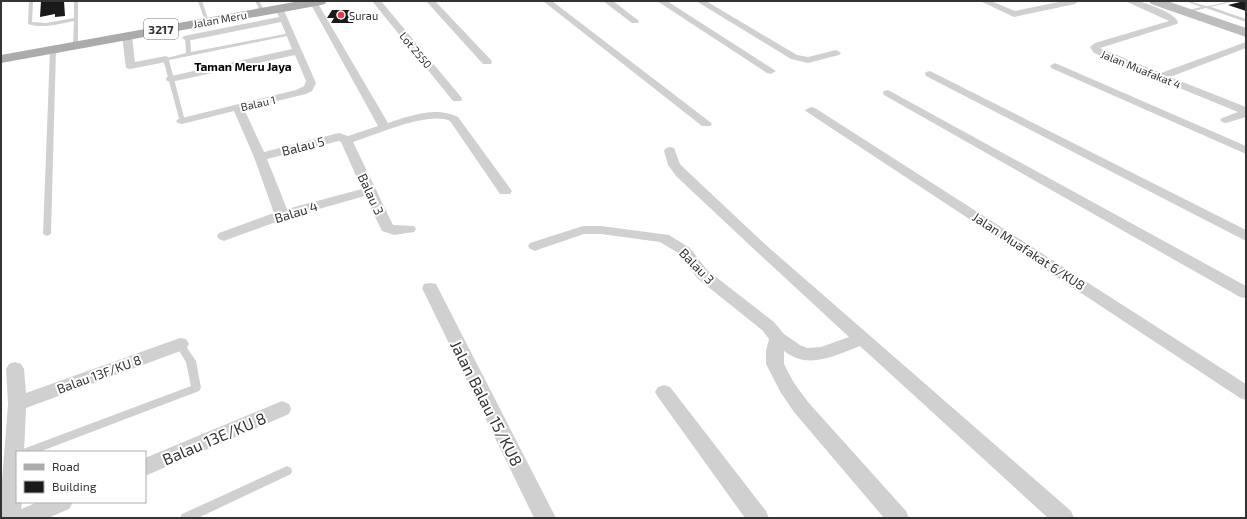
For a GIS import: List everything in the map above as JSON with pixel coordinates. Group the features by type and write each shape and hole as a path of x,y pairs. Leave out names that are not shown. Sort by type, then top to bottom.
{"main road":[{"name":"Jalan Meru","path":"1,59 207,21 260,6 281,14 317,2"}],"street":[{"name":"Lot 2550","path":"376,1 457,99"},
{"path":"430,1 487,62"},
{"path":"547,1 706,124"},
{"path":"607,1 635,21"},
{"path":"661,1 771,71"},
{"path":"700,1 794,57 808,60 836,53"},
{"path":"984,1 1014,14 1055,3 1075,1"},
{"name":"Jalan Muafakat 4","path":"1129,1 1164,14 1173,19 1174,22 1098,45 1095,47 1097,51 1246,112"},
{"path":"1155,1 1187,7 1246,33"},
{"path":"317,2 385,128"},
{"path":"187,38 281,14"},
{"name":"Balau 1","path":"182,121 307,90 311,86 311,82 281,14"},
{"path":"127,36 130,66 166,59"},
{"path":"1159,77 1246,45"},
{"path":"171,79 298,51"},
{"path":"1055,66 1246,150"},
{"path":"930,74 1246,236"},
{"path":"888,93 1246,293"},
{"path":"238,107 260,157 282,215"},
{"name":"Jalan Muafakat 6/KU8","path":"811,110 1246,393"},
{"path":"1226,120 1246,112"},
{"name":"Balau 5","path":"260,157 339,137 346,140 404,121 436,114 445,114 451,117 505,191"},
{"name":"Balau 3","path":"346,140 387,228 394,231 409,228"},
{"path":"670,150 674,165 682,174 861,339 1063,518"},
{"name":"Balau 4","path":"224,236 282,215 369,191"},
{"name":"Balau 3","path":"535,246 583,230 601,230 664,238 684,251 702,274 768,326 778,338 794,350 806,355 822,354 861,339"},
{"name":"Jalan Balau 15/KU8","path":"430,288 545,518"},
{"path":"778,338 774,351 775,364 787,388 806,413 898,518"},
{"name":"Balau 13F/KU 8","path":"17,404 180,344"},
{"path":"15,369 19,451"},
{"path":"664,392 758,518"},
{"name":"Balau 13E/KU 8","path":"146,467 282,409"},
{"path":"10,518 16,476"},
{"path":"24,518 60,503"}],"lane":[{"path":"31,1 30,23 32,24 41,25 76,19"},
{"path":"76,1 76,45"},
{"path":"200,1 207,21"},
{"path":"1187,7 1206,7 1233,1"},
{"path":"1187,7 1206,7 1246,21"},
{"path":"166,59 290,34"},
{"path":"187,38 189,55"},
{"path":"47,234 53,49"},
{"name":"Balau 1","path":"166,59 182,121"},
{"path":"30,451 196,388 191,361 180,344"},
{"path":"186,518 287,471"}],"building":[{"path":"41,1 64,1 65,16 55,17 55,14 40,17"},
{"path":"1244,1 1246,1 1246,11 1228,5"},
{"name":"Surau","path":"332,10 350,10 348,13 355,12 352,17 357,17 353,23 331,23 334,18 327,18"}],"place":[{"name":"Surau","path":"341,15"}],"district":[{"name":"Taman Meru Jaya","path":"243,66"}]}
